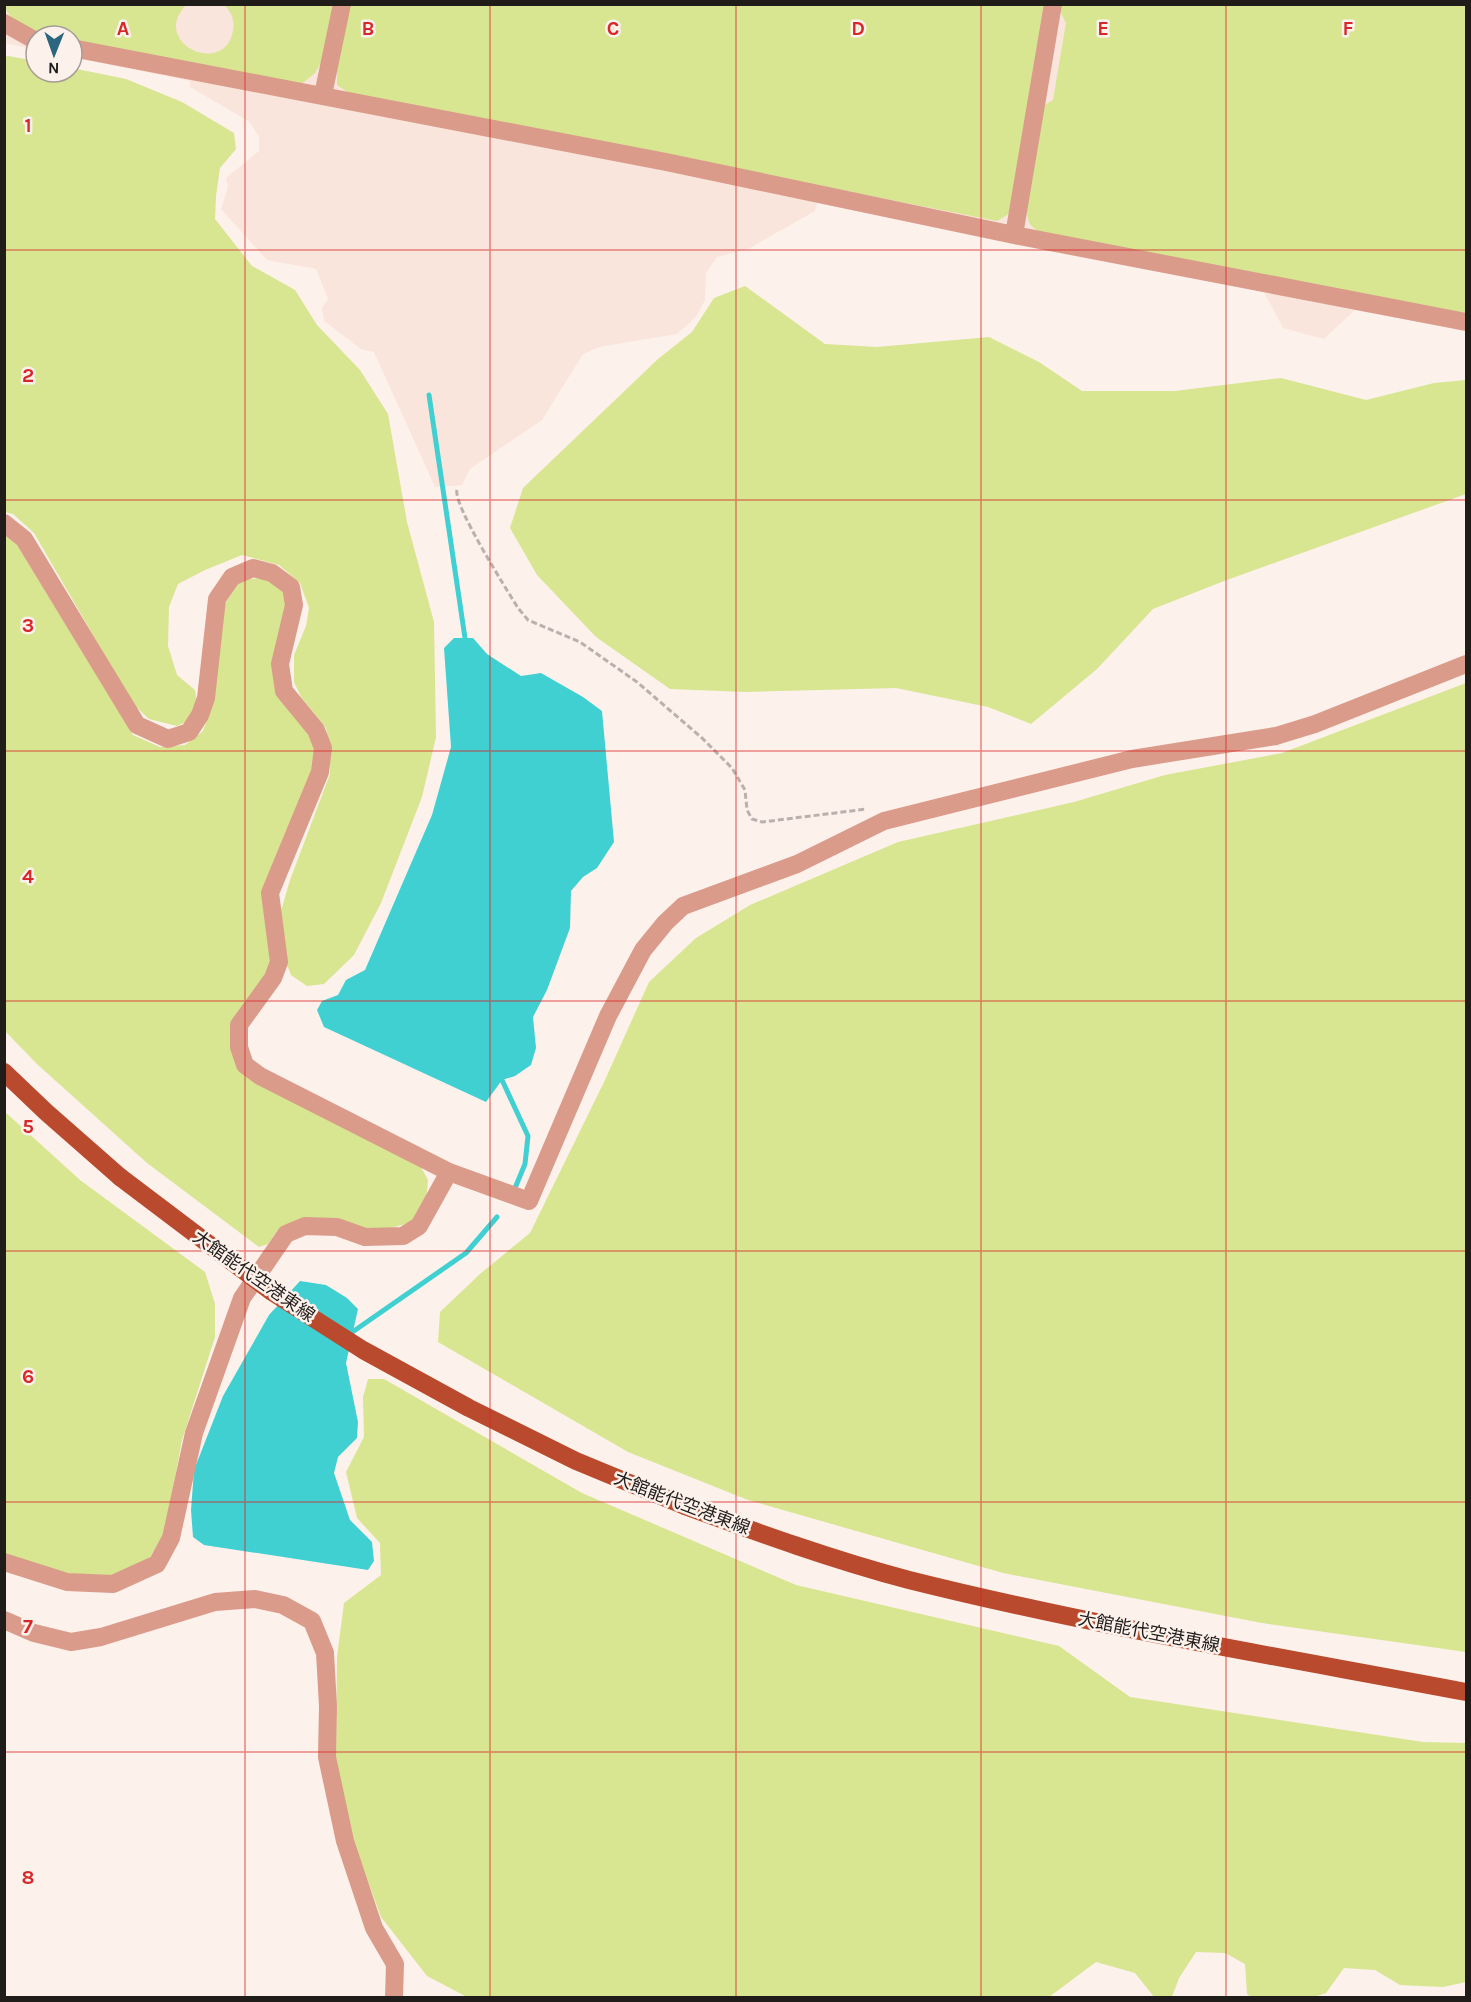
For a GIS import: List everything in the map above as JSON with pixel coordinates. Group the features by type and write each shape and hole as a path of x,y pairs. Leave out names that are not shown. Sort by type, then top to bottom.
{"main road":[{"name":"大館能代空港東線","path":"4,1072 120,1177 272,1292 363,1350 469,1408 565,1455 684,1506 808,1550 907,1579 1025,1608 1467,1692"}],"street":[{"path":"323,95 342,4"},
{"path":"1014,235 1053,4"},
{"path":"4,23 24,34"},
{"path":"84,50 666,162 1014,235 1467,322"},
{"path":"4,523 24,539 137,725 168,739 189,732 200,715 206,698 217,599 232,577 253,568 273,573 291,587 294,605 280,664 284,691 316,730 323,748 320,772 270,893 279,962 273,978 239,1025 238,1047 245,1065 260,1076 448,1172 529,1201 608,1016 643,950 665,923 683,906 797,864 884,821 1132,759 1276,735 1315,723 1467,664"},
{"path":"4,1562 67,1582 113,1584 157,1564 171,1538 194,1432 242,1298 286,1234 305,1226 337,1227 365,1237 403,1236 419,1226 448,1172"},
{"path":"4,1620 34,1633 71,1642 101,1637 215,1602 255,1599 283,1605 312,1621 325,1653 328,1706 327,1757 345,1841 374,1928 395,1965 394,1998"}],"path":[{"path":"457,490 455,495 463,513 518,608 528,620 580,642 637,682 702,738 732,768 744,790 747,810 752,819 762,822 863,809 877,810 884,821"}],"shaded area":[{"path":"4,5 1466,5 1466,331 1355,310 1324,339 1283,328 1264,292 817,203 815,211 748,249 717,257 706,273 705,300 696,317 677,334 599,347 583,354 542,420 470,469 462,485 435,487 374,352 361,349 324,321 322,308 328,299 316,269 267,260 221,209 228,187 226,178 259,151 259,137 250,122 190,87 190,81 84,59 84,24 24,24 24,47 5,43"}],"green space":[{"path":"5,4 186,5 177,19 177,32 183,43 193,50 205,53 218,52 227,44 233,30 232,16 224,5 334,5 323,59 315,73 299,86 84,43 84,24 24,24 24,26 6,9"},
{"path":"349,5 1046,5 1012,208 1007,215 997,221 347,92 337,85 337,59"},
{"path":"1061,5 1466,5 1466,314 1045,235 1035,229 1028,221 1027,206 1043,106 1053,100 1066,23 1060,11"},
{"path":"4,57 24,59 24,84 84,84 84,70 126,79 182,102 234,133 236,149 220,168 215,219 252,266 295,290 317,325 360,370 388,414 407,522 434,622 436,737 422,797 381,903 354,955 324,984 307,986 291,975 281,950 281,911 290,880 330,774 330,748 326,728 301,697 294,682 294,655 306,626 309,608 300,583 279,565 242,555 178,584 169,607 168,646 177,675 195,690 197,702 188,721 177,726 149,719 133,704 34,533 13,514 5,512"},
{"path":"745,286 825,344 877,347 989,337 1039,362 1082,391 1175,391 1281,378 1366,400 1434,383 1466,380 1466,494 1153,609 1097,669 1031,724 988,707 896,688 746,692 670,689 596,637 537,575 510,528 523,488 658,359 692,332 714,298"},
{"path":"4,534 16,543 133,735 160,747 185,745 203,731 210,711 224,606 239,581 266,580 276,585 287,597 274,667 312,737 316,755 310,780 264,894 271,960 267,977 232,1050 421,1167 428,1180 426,1202 413,1222 391,1228 362,1229 302,1220 277,1231 268,1244 259,1247 147,1163 37,1064 5,1031"},
{"path":"1466,683 1466,1652 1262,1623 1003,1573 748,1500 628,1452 438,1342 440,1312 480,1274 530,1233 605,1080 649,982 696,938 750,905 898,842 1074,802 1165,775 1282,753"},
{"path":"4,1111 80,1180 205,1272 215,1304 215,1337 182,1440 165,1532 149,1559 113,1577 71,1577 5,1554"},
{"path":"368,1379 384,1379 582,1493 796,1585 1059,1646 1130,1697 1423,1742 1466,1743 1466,1982 1443,1987 1400,1985 1375,1970 1344,1968 1326,1993 1314,1997 1251,1997 1247,1994 1245,1964 1225,1953 1196,1952 1179,1978 1172,1997 1154,1997 1135,1973 1096,1962 1049,1997 467,1997 427,1976 381,1917 348,1827 336,1757 337,1657 344,1603 381,1575 380,1543 357,1518 346,1472 364,1437 363,1397"}],"water":[{"path":"454,638 473,638 487,654 521,676 541,673 583,697 602,711 614,842 597,868 583,877 571,891 570,928 547,990 533,1017 536,1048 531,1065 515,1076 502,1080 486,1102 324,1027 317,1010 322,1001 338,995 346,980 365,970 432,815 451,747 444,648"},
{"path":"300,1281 326,1285 347,1298 358,1309 346,1363 358,1422 357,1438 338,1457 334,1473 350,1520 372,1542 374,1561 368,1570 204,1545 193,1537 191,1510 194,1470 223,1396 269,1315"}],"waterway":[{"path":"429,395 465,638"},
{"path":"502,1080 528,1136 525,1164 515,1188"},
{"path":"351,1333 466,1253 497,1217"}]}
